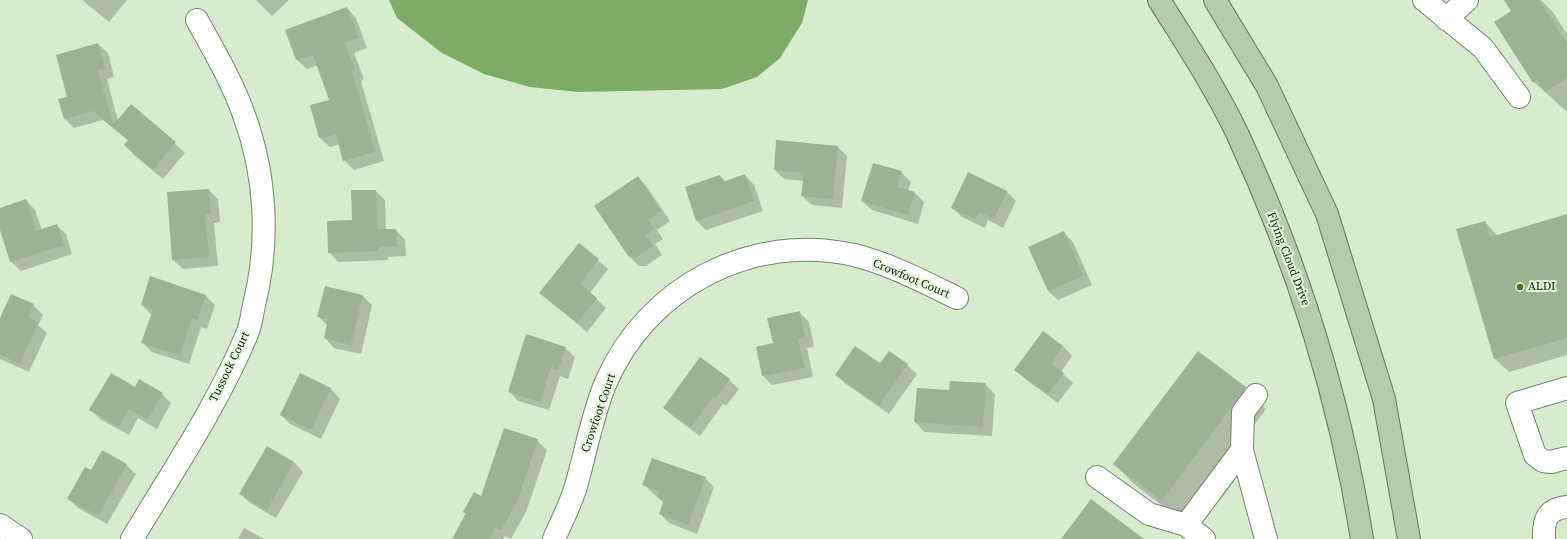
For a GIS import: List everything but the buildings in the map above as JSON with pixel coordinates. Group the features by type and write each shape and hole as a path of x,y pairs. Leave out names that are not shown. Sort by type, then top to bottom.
{"main road":[{"name":"Flying Cloud Drive","path":"1159,0 1199,64 1236,132 1282,237 1316,334 1341,436 1362,539"},
{"path":"1215,0 1266,86 1327,214 1384,399 1409,539"}],"street":[{"path":"1424,0 1483,48 1519,97"},
{"path":"1446,19 1467,0"},
{"name":"Tussock Court","path":"132,539 224,383 248,332 261,279 265,224 258,168 244,115 221,63 197,20"},
{"name":"Crowfoot Court","path":"554,539 576,488 592,424 606,382 626,345 655,311 688,284 726,264 769,252 813,249 854,255 896,269 957,298"},
{"path":"1567,388 1518,403 1535,455 1543,460 1551,462 1567,458"},
{"path":"1256,395 1243,412 1242,450 1266,539"},
{"path":"1186,525 1242,450"},
{"path":"1097,477 1149,514 1186,525 1204,539"},
{"path":"1544,539 1545,521 1550,513 1557,508 1567,507"},
{"path":"0,525 21,539"}],"shaded area":[{"path":"389,0 808,0 802,23 780,58 757,77 722,89 578,92 530,87 484,74 442,53 397,18"}],"place":[{"name":"ALDI","path":"1520,287"}]}
